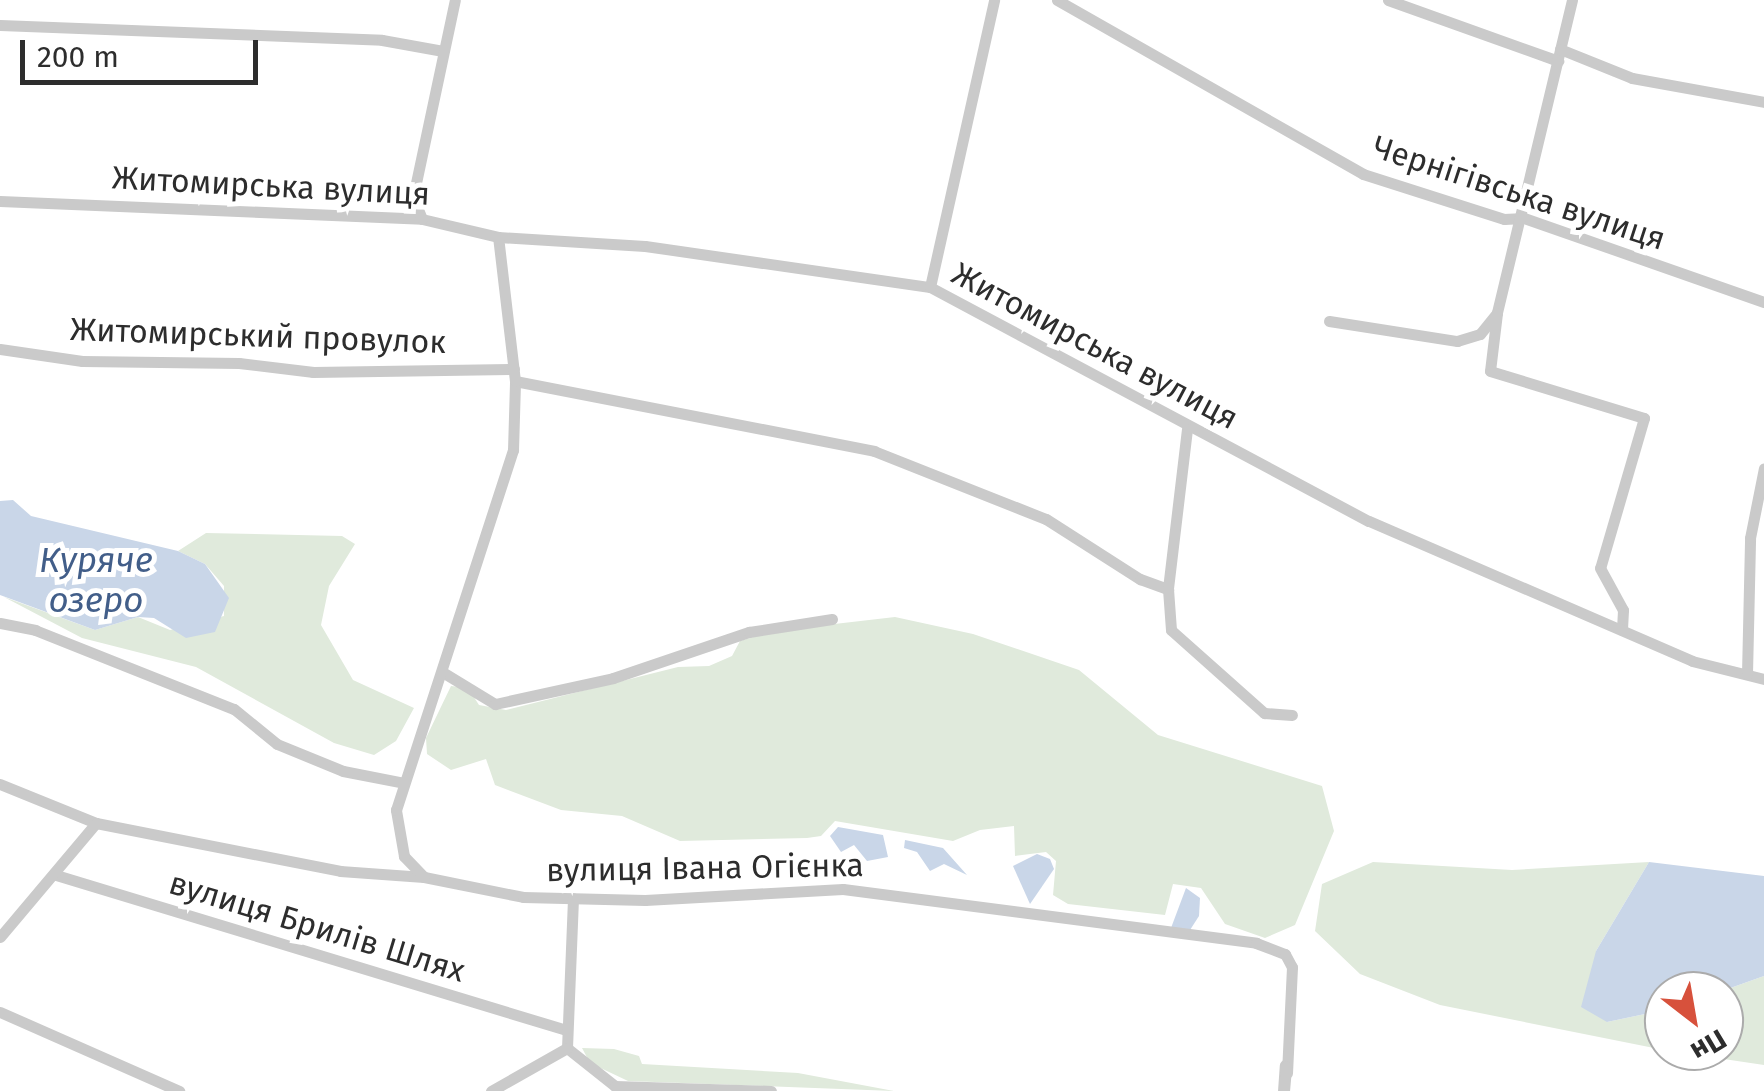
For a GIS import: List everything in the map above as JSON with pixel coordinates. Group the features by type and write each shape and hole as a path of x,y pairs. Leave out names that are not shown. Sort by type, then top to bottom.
{"street":[{"path":"422,219 413,197 454,0"},
{"path":"930,287 994,0"},
{"name":"Чернігівська вулиця","path":"1057,0 1363,174 1504,219 1524,218 1764,302"},
{"path":"1388,0 1632,78 1764,102"},
{"path":"1572,0 1524,218 1497,313 1490,371 1644,418 1600,568 1623,610 1622,630"},
{"path":"0,25 382,40 444,51"},
{"name":"Житомирська вулиця","path":"0,201 422,219 498,236 645,246 930,287 1188,429 1368,521 1692,661 1764,679"},
{"path":"424,877 399,844 396,810 504,496 515,375 498,236"},
{"path":"1329,321 1457,341 1480,334 1497,313"},
{"path":"1480,334 1494,344"},
{"name":"Житомирський провулок","path":"0,349 82,362 238,363 313,372 515,375 874,451 1046,518 1127,572 1168,588"},
{"path":"1188,429 1168,588 1171,630 1264,713 1292,714"},
{"path":"1748,674 1750,538 1764,468"},
{"path":"444,673 495,704 613,678 749,632 832,619"},
{"path":"0,623 35,630 234,709 277,744 343,771 404,782"},
{"name":"вулиця Івана Огієнка","path":"0,784 96,822 340,871 424,877 523,897 842,889 1256,943 1285,954 1292,969"},
{"path":"0,936 96,822"},
{"path":"383,872 399,844"},
{"name":"вулиця Брилів Шлях","path":"56,874 564,1030"},
{"path":"572,898 564,1030 567,1048 617,1089 771,1091"},
{"path":"1292,969 1295,981 1287,1073 1288,1056 1292,969"},
{"path":"1284,1091 1292,969"},
{"path":"0,1012 180,1091"},
{"path":"492,1091 567,1048"}],"green space":[{"path":"206,533 342,536 355,544 329,586 321,625 353,680 414,708 396,741 374,755 334,743 196,667 82,638 4,597 95,630 138,617 170,630 224,616 224,586 205,564 178,551"},
{"path":"895,617 973,634 1079,670 1158,735 1322,786 1334,831 1295,925 1265,938 1225,924 1201,888 1173,884 1165,915 1068,904 1053,895 1056,861 1046,852 1015,856 1014,826 980,830 953,841 835,821 821,836 807,838 680,841 622,816 561,810 495,785 486,759 451,770 427,754 426,738 451,686 468,688 479,705 506,710 678,667 709,666 732,656 740,641 774,631"},
{"path":"1373,862 1512,870 1649,862 1596,951 1607,1022 1644,1014 1644,1046 1440,1005 1360,974 1315,931 1322,884"},
{"path":"1764,976 1764,1065 1744,1062 1744,983"},
{"path":"582,1048 614,1049 639,1056 642,1064 798,1073 894,1091 628,1081 590,1063"}],"water":[{"name":"Куряче озеро","path":"13,500 31,516 178,551 205,564 229,598 215,632 186,638 154,618 138,617 95,630 0,595 0,501"},
{"path":"838,827 883,835 888,857 867,861 854,845 841,852 830,836"},
{"path":"905,840 943,848 967,875 944,864 930,871 917,852 904,848"},
{"path":"1037,854 1050,859 1054,869 1030,904 1013,866"},
{"path":"1649,862 1764,876 1764,976 1744,983 1744,971 1644,971 1644,1014 1607,1022 1581,1007 1596,951"},
{"path":"1186,888 1200,898 1199,916 1190,930 1171,928"}]}
